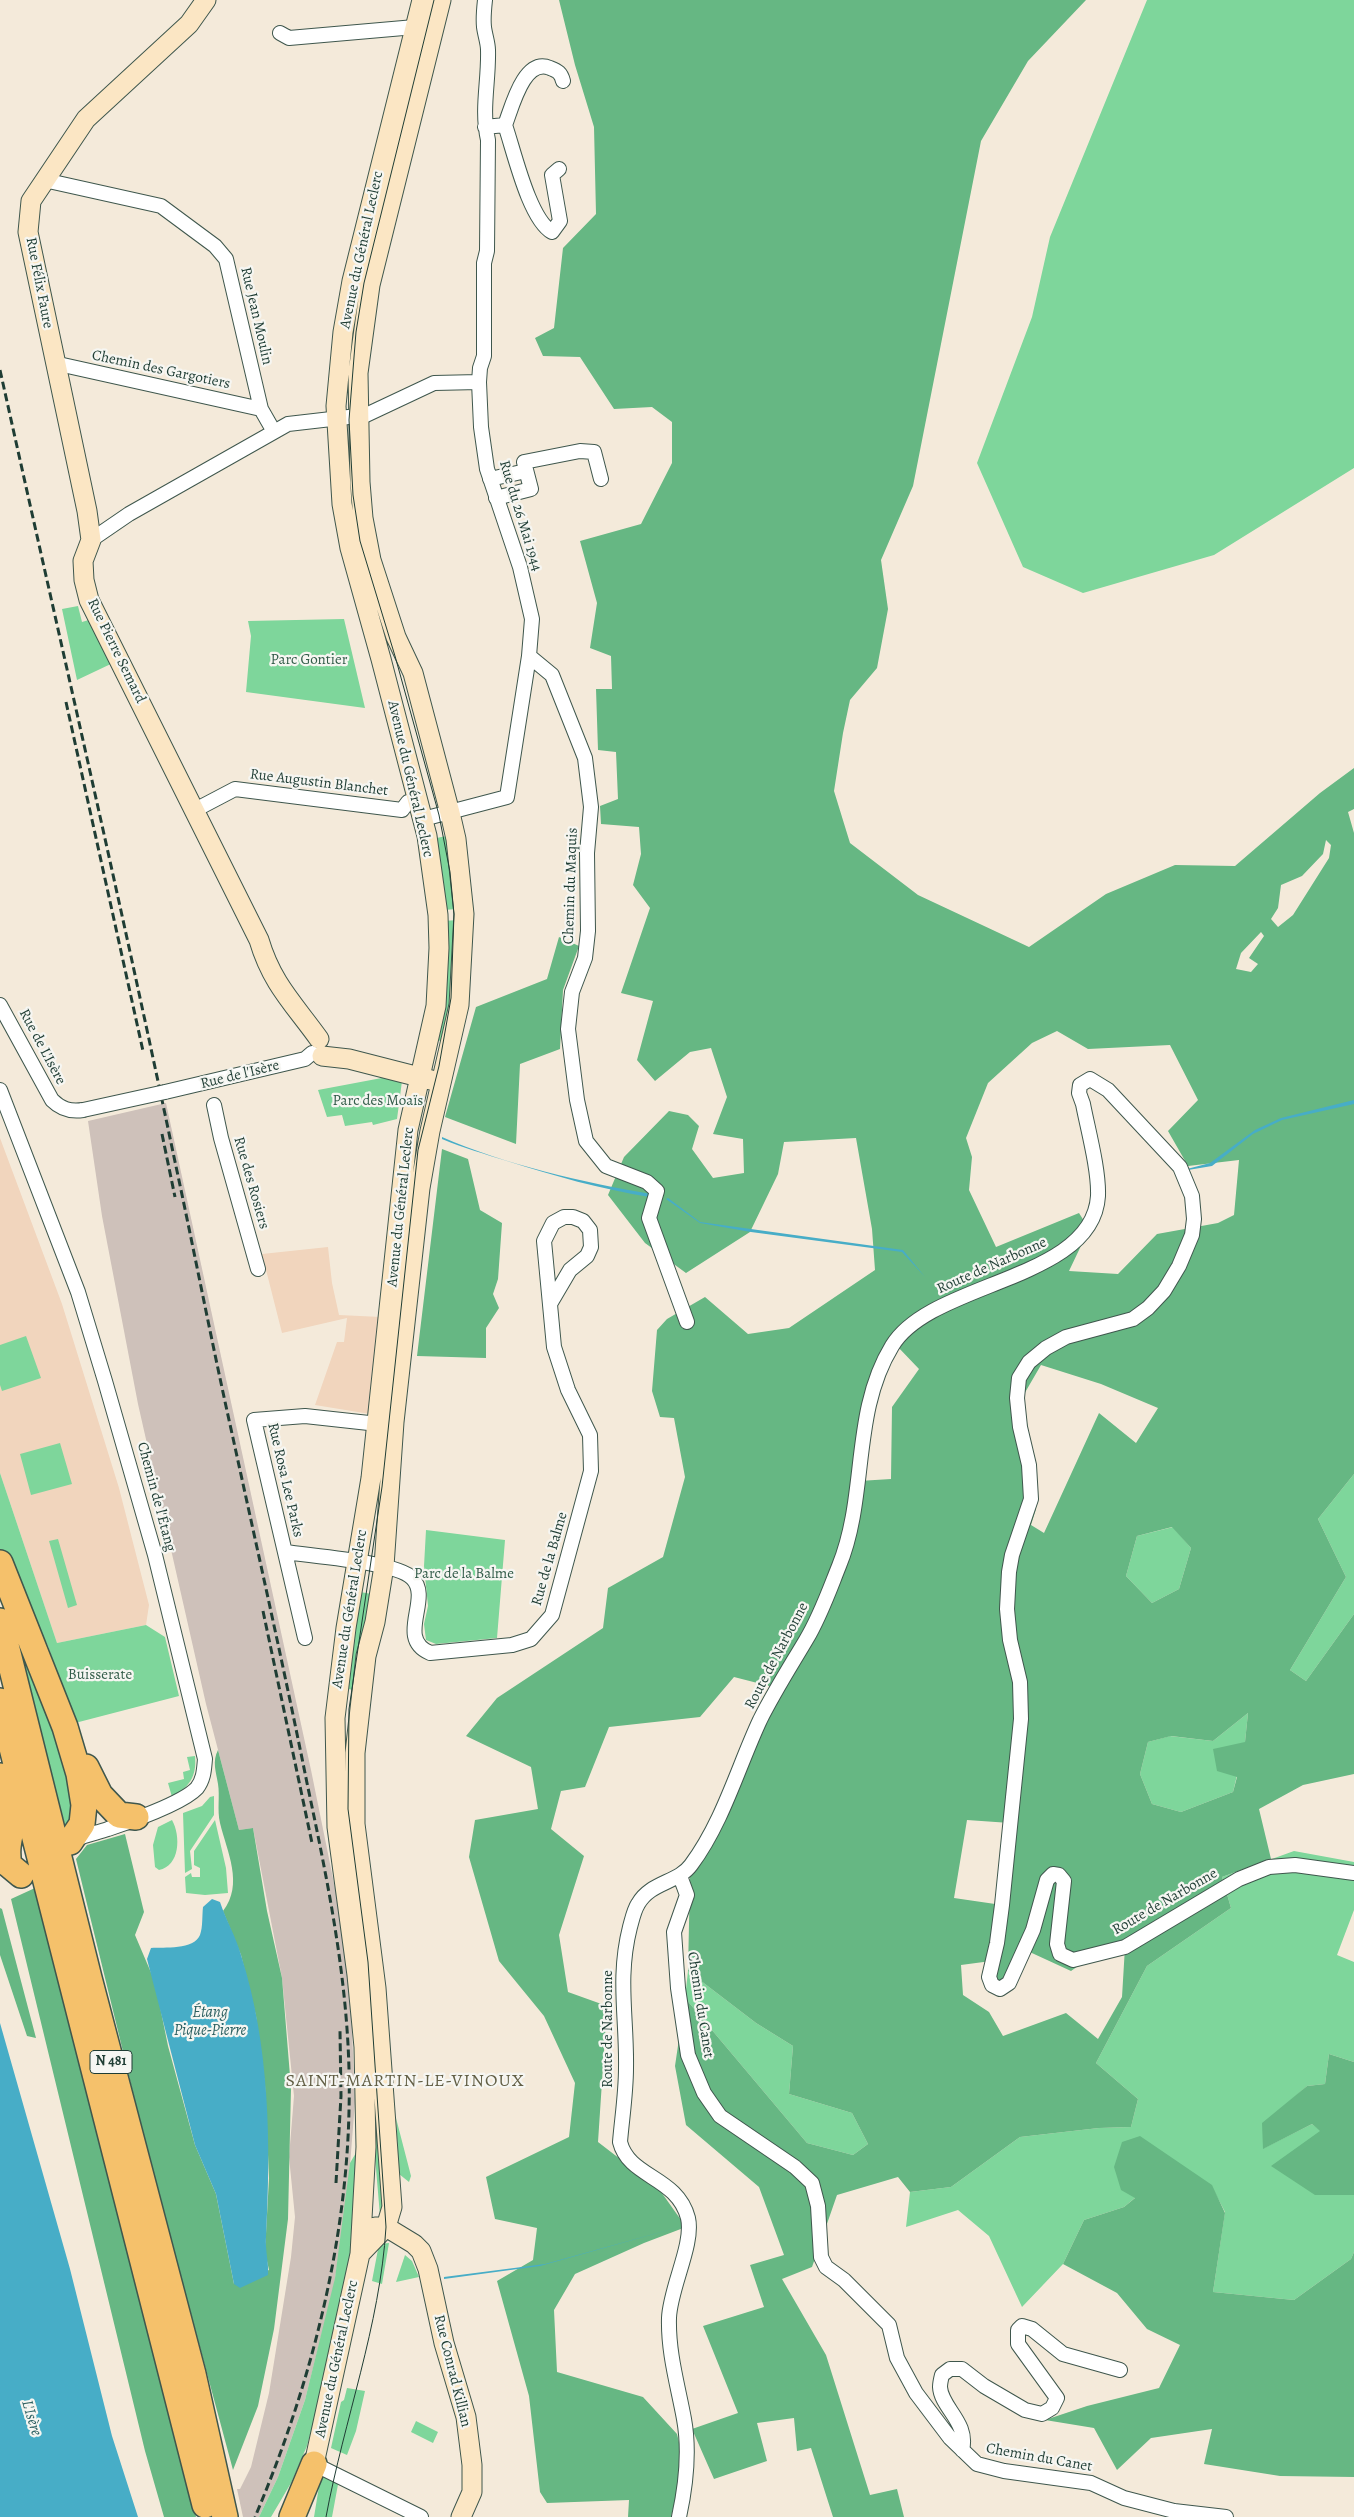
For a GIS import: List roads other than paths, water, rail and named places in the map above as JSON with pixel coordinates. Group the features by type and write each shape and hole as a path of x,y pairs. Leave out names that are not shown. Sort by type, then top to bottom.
{"highway":[{"path":"0,1563 65,1727 79,1774 84,1805 82,1824 70,1842"},
{"name":"N 481","path":"0,1621 193,2374 218,2513"},
{"name":"N 481","path":"0,1701 218,2513"},
{"path":"65,1727 100,1795 119,1815 136,1817"},
{"path":"0,1776 7,1793 12,1819 3,1849 9,1866 18,1876"},
{"path":"292,2517 314,2464"},
{"path":"310,2517 314,2464"}],"main road":[{"name":"Rue Félix Faure","path":"91,540 82,483 54,363 28,232 31,201 86,119 189,24 206,0"},
{"name":"Avenue du Général Leclerc","path":"314,2464 360,2245 365,2165 364,2046 357,1975 337,1827 334,1745 338,1692 378,1424 408,1130 436,1006 439,948 438,915 423,818 350,548 342,504 336,419 347,304 422,0"},
{"name":"Avenue du Général Leclerc","path":"365,2165 370,2179 370,2214 374,2224 388,2229 392,2207 386,2101 376,1988 356,1833 355,1753 366,1656 375,1622 384,1566 394,1422 420,1188 430,1131 459,1005 464,944 464,914 456,839 413,672 396,638 371,560 360,491 362,415 358,373 370,285 441,0"},
{"name":"Rue Pierre Semard","path":"91,540 83,561 84,580 89,600 259,940 267,965 318,1047"},
{"path":"318,1047 348,1059 442,1082"},
{"path":"360,2245 388,2229"},
{"name":"Rue Conrad Killian","path":"388,2229 421,2251 428,2269 444,2342 466,2417 472,2465 472,2492 461,2517"}],"street":[{"name":"Rue du 26 Mai 1944","path":"423,818 450,813 507,797 529,656 532,618 527,595 490,479 481,427 479,382 480,368 484,356 484,263 487,251 488,140 485,127 484,96 487,82 488,48 484,28 485,0"},
{"path":"280,33 289,38 415,28"},
{"path":"559,169 552,175 560,221 552,232 545,228 534,212 505,126 526,74 536,66 546,66 561,74 563,81"},
{"path":"485,127 505,126"},
{"name":"Rue Jean Moulin","path":"44,180 161,206 215,246 226,259 261,409 273,430"},
{"name":"Chemin des Gargotiers","path":"54,363 261,409"},
{"path":"91,540 129,514 273,430 288,424 324,418 336,419 362,415 434,382 479,382"},
{"path":"496,498 530,489 524,462 587,450 594,452 602,479"},
{"path":"490,479 526,471"},
{"name":"Chemin du Maquis","path":"529,656 552,675 585,758 589,787 591,807 587,853 588,931 585,958 572,992 568,1029 577,1100 586,1141 606,1166 647,1182 656,1191 649,1218 687,1322"},
{"name":"Rue Augustin Blanchet","path":"195,810 235,789 402,810 408,802"},
{"name":"Rue de L'Isère","path":"0,1005 52,1100 64,1109 72,1111 83,1110"},
{"name":"Rue de l'Isère","path":"83,1110 305,1060 318,1047"},
{"name":"Route de Narbonne","path":"679,2517 685,2487 687,2455 684,2420 672,2357 669,2318 672,2291 689,2232 688,2219 682,2204 670,2188 628,2161 623,2153 620,2142 626,2069 622,1992 628,1935 638,1903 659,1884 680,1876 691,1865 718,1818 762,1717 783,1676 808,1638 850,1537 867,1409 882,1364 894,1342 903,1332 929,1313 1058,1256 1085,1227 1094,1212 1098,1195 1083,1104 1079,1093 1080,1085 1084,1081 1090,1079 1098,1082 1108,1090 1184,1172 1192,1196 1194,1219 1192,1235 1179,1266 1164,1291 1148,1308 1134,1319 1066,1337 1046,1348 1029,1362 1019,1378 1017,1398 1020,1427 1029,1465 1031,1499 1012,1555 1007,1610 1010,1640 1020,1682 1021,1718 1002,1905 997,1943 989,1977 992,1985 1000,1989 1009,1983 1033,1930 1047,1880 1053,1874 1059,1875 1064,1881 1057,1944 1060,1954 1072,1960 1125,1946 1239,1879 1269,1867 1295,1866 1354,1873"},
{"name":"Chemin de l'Étang","path":"0,1090 78,1292 155,1555 205,1758 204,1776 196,1788 179,1801 70,1842"},
{"name":"Rue des Rosiers","path":"214,1105 221,1138 258,1269"},
{"name":"Rue de la Balme","path":"357,1562 384,1566 412,1577 419,1594 414,1633 421,1649 430,1653 512,1645 530,1639 552,1615 591,1471 590,1435 568,1390 554,1347 544,1241 553,1223 564,1217 573,1217 582,1221 590,1230 592,1247 587,1256 570,1270 550,1304"},
{"name":"Rue Rosa Lee Parks","path":"305,1638 254,1420 305,1416 378,1424"},
{"name":"Rue Rosa Lee Parks","path":"286,1552 357,1562"},
{"name":"Chemin du Canet","path":"680,1876 687,1895 674,1932 678,1988 688,2055 704,2093 720,2116 795,2167 812,2183 818,2206 821,2257 826,2267 844,2280 888,2326 897,2358 916,2393 962,2450 977,2464 1004,2471 1091,2483 1124,2498 1165,2509 1226,2517"},
{"path":"962,2450 964,2441 960,2427 940,2389 942,2375 950,2369 962,2369 984,2386 1025,2410 1042,2414 1052,2408 1057,2398 1018,2344 1018,2330 1022,2326 1032,2329 1063,2354 1120,2370"},
{"path":"314,2464 420,2517"}],"water":[{"path":"1354,1100 1354,1104 1282,1120 1253,1134 1212,1166 1187,1169 1210,1163 1255,1130 1281,1118"},
{"path":"442,1137 491,1156 545,1172 651,1194 649,1197 631,1194 560,1177 525,1167 466,1148 442,1139"},
{"path":"668,1198 700,1222 903,1250 925,1277 902,1252 751,1232 700,1223 666,1199"},
{"name":"Étang Pique-Pierre","path":"212,1899 220,1902 239,1948 251,1989 263,2059 266,2095 268,2202 266,2242 268,2275 240,2288 234,2284 216,2194 195,2145 147,1959 151,1948 178,1947 197,1940 201,1932 203,1907"},
{"name":"L'Isère","path":"0,2023 70,2269 112,2436 138,2517 0,2517"},
{"path":"679,2227 540,2266 444,2279 444,2277 545,2264"}],"tram line":[{"path":"326,2517 377,2300 386,2227 368,1962 348,1809 349,1709 382,1487 418,1150 439,1066 451,998 454,914 450,872 439,815 395,656 360,541 353,495 349,420 356,332 364,283 434,0"}],"railway":[{"path":"0,370 132,960 289,1697 324,1864 343,1987 349,2069 349,2111 341,2215 332,2267 308,2369 292,2419 255,2517"},
{"path":"66,702 143,1051"},
{"path":"162,1134 175,1197"},
{"path":"263,1611 312,1843"},
{"path":"336,2183 341,2096 340,2031"}],"district":[{"name":"SAINT-MARTIN-LE-VINOUX","path":"405,2082"}],"park label":[{"name":"Parc Gontier","path":"309,660"},
{"name":"Parc des Moaïs","path":"378,1101"},
{"name":"Parc de la Balme","path":"464,1574"},
{"name":"Buisserate","path":"100,1675"}]}
